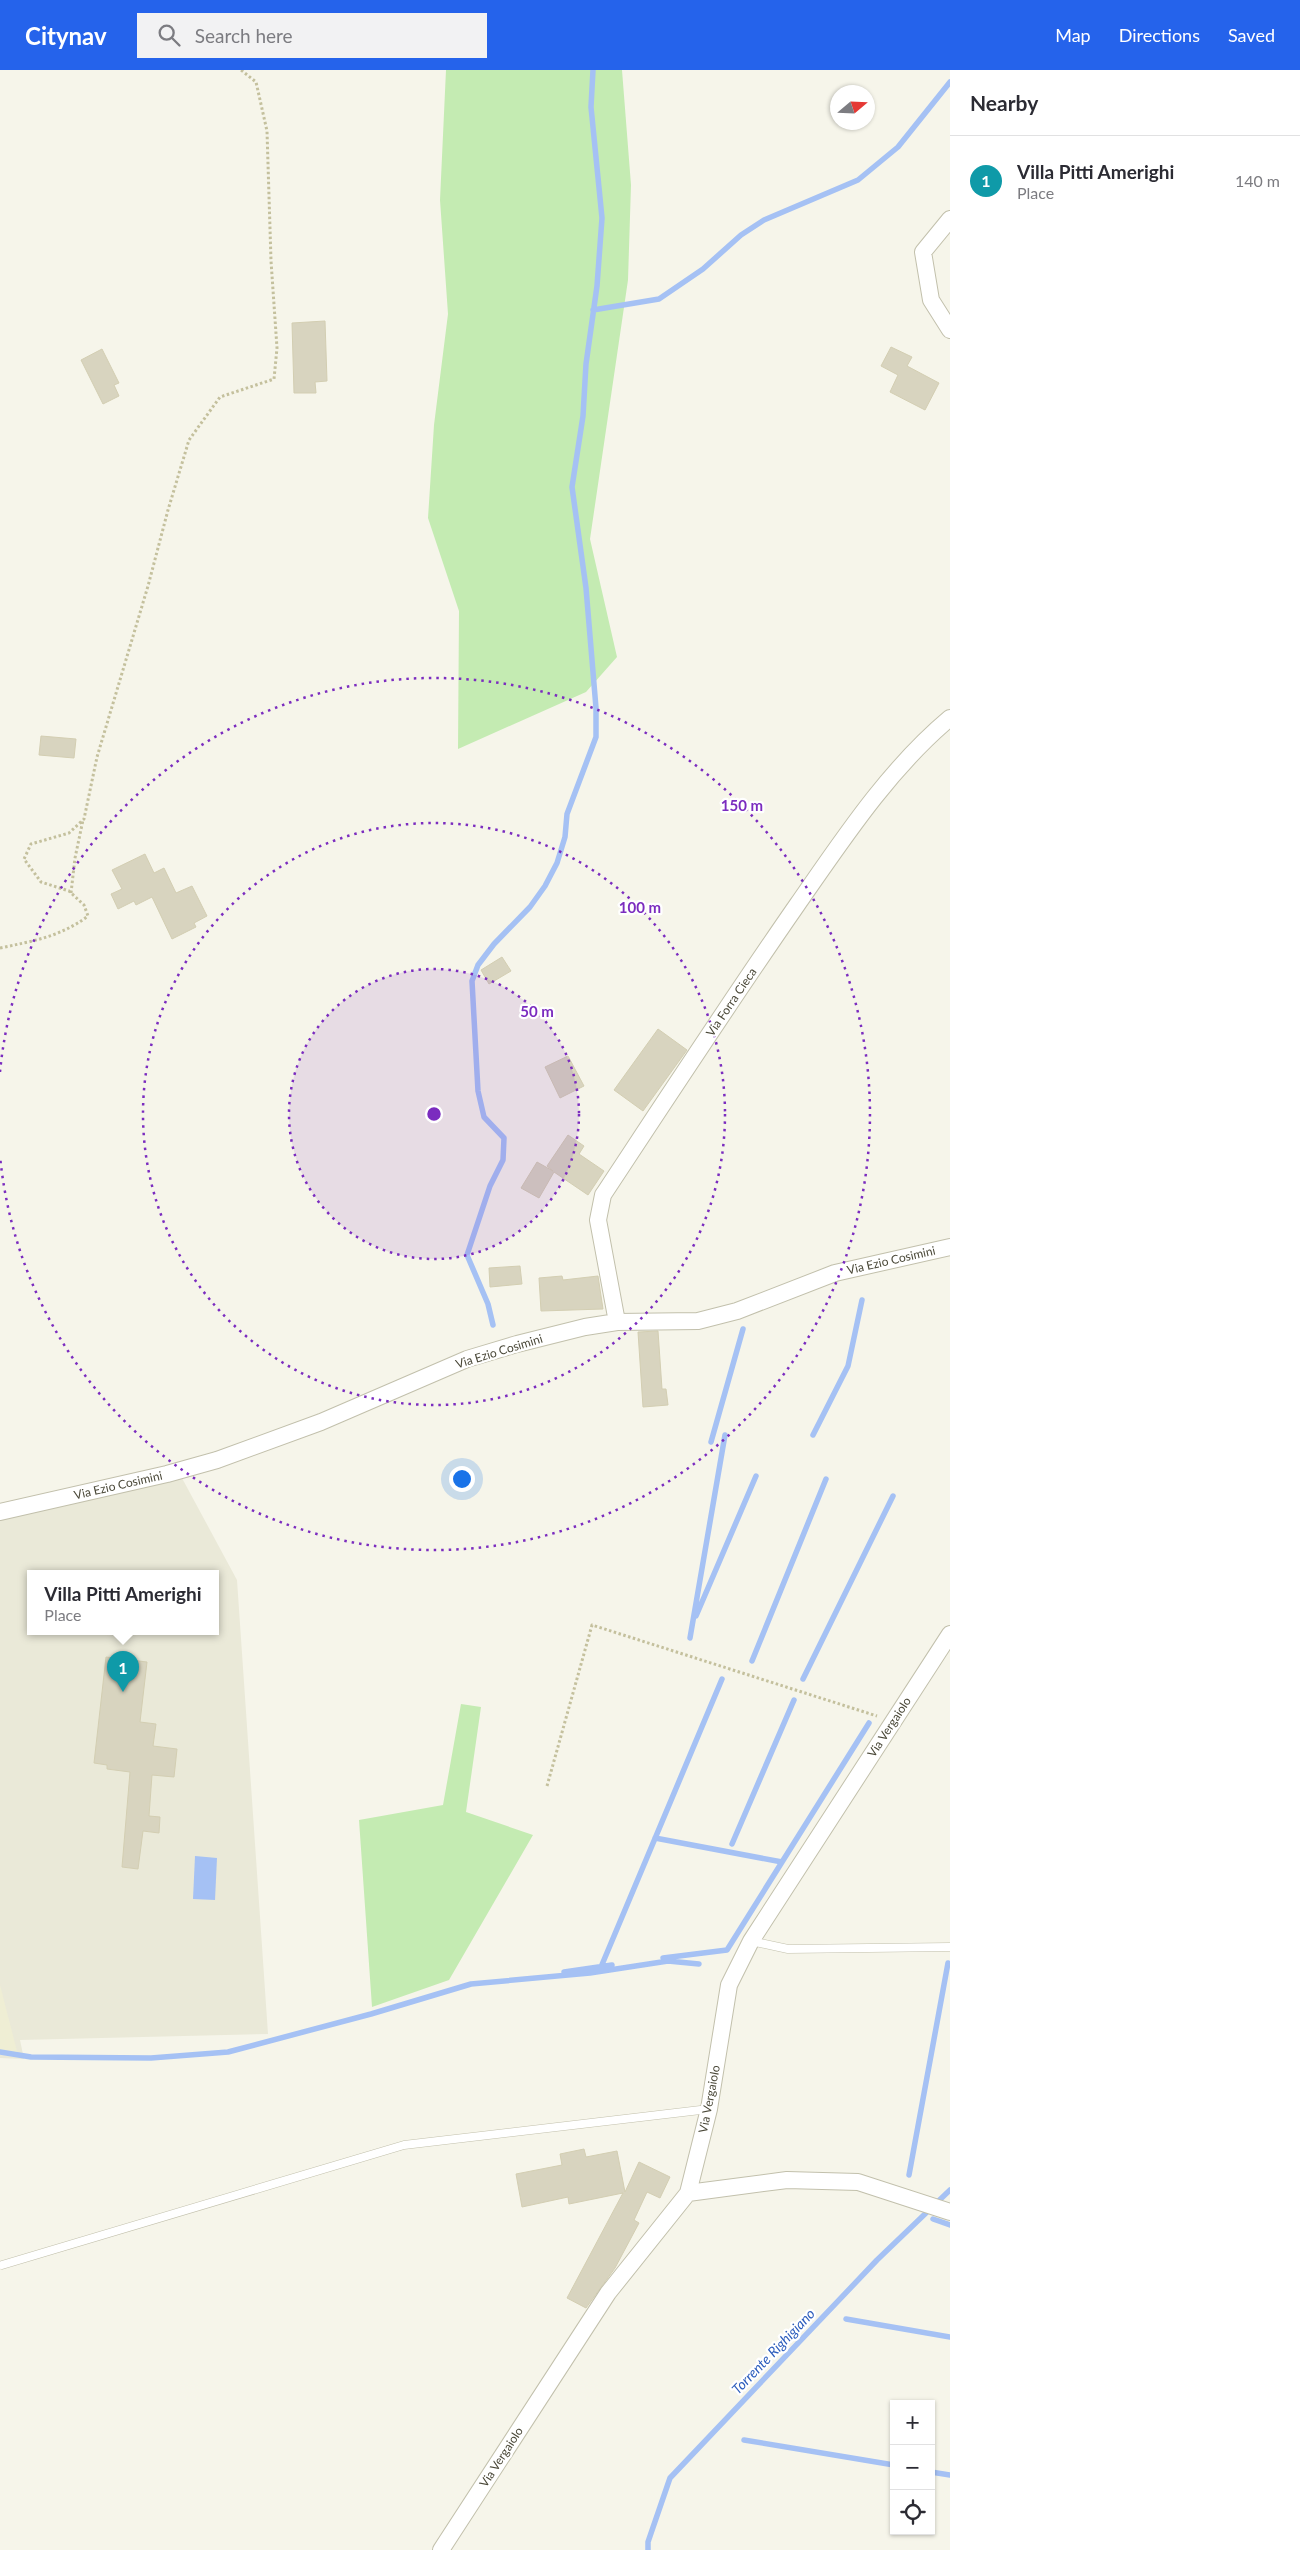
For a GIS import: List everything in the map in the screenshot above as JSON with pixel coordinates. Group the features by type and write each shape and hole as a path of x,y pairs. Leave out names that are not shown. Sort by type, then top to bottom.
{"street":[{"path":"950,219 923,252 931,300 950,330"},
{"name":"Via Forra Cieca","path":"618,1322 598,1220 603,1195 758,962 855,822 924,740 950,718"},
{"name":"Via Ezio Cosimini","path":"0,1512 167,1474 217,1460 321,1422 467,1359 560,1333 618,1322 698,1321 737,1311 835,1273 950,1247"},
{"name":"Via Vergaiolo","path":"441,2550 608,2293 688,2193 709,2109 729,1985 751,1941 950,1634"},
{"path":"688,2193 787,2180 858,2182 950,2212"}],"lane":[{"path":"751,1941 788,1949 950,1947"},
{"path":"2,2265 404,2145 709,2109"}],"path":[{"path":"71,893 75,858 97,757 189,440 220,397 274,379 277,348 271,261 267,131 256,82 241,70"},
{"path":"0,948 36,941 70,930 88,916 84,905 71,893 41,882 24,859 31,844 69,833 84,819"},
{"path":"547,1786 592,1625 892,1721"}],"shaded area":[{"path":"176,1467 237,1580 268,2034 20,2040 24,2059 0,2058 0,1507"},
{"path":"0,1985 18,2055 0,2054"}],"green space":[{"path":"446,70 622,70 631,185 628,280 590,539 617,657 586,692 458,749 459,611 428,518 434,425 448,314 440,200"},
{"path":"461,1704 481,1707 466,1812 533,1835 449,1980 372,2007 359,1820 443,1805"}],"water":[{"path":"195,1856 217,1858 215,1900 193,1899"}],"building":[{"path":"325,321 327,381 315,382 316,393 294,393 292,323"},
{"path":"891,347 912,357 907,366 939,383 925,410 890,392 898,375 881,366"},
{"path":"102,349 119,383 114,385 119,396 103,404 81,360"},
{"path":"41,736 76,739 74,758 39,755"},
{"path":"145,854 154,873 164,868 176,893 192,886 207,916 194,923 196,927 172,939 152,897 136,905 134,901 118,909 111,894 122,889 112,870"},
{"path":"502,957 511,971 489,984 481,970"},
{"path":"658,1029 687,1050 643,1111 614,1090"},
{"path":"568,1056 584,1086 560,1098 545,1067"},
{"path":"568,1135 584,1146 579,1154 604,1171 588,1195 554,1172 539,1198 521,1188 537,1162 553,1171 547,1166"},
{"path":"520,1266 522,1284 490,1287 489,1268"},
{"path":"562,1276 563,1280 598,1276 603,1309 541,1311 539,1278"},
{"path":"658,1331 662,1389 666,1389 668,1405 643,1407 638,1332"},
{"path":"106,1657 147,1662 140,1722 156,1724 153,1746 177,1749 174,1777 152,1775 149,1816 160,1817 159,1833 143,1831 138,1869 122,1867 130,1772 107,1769 107,1765 94,1763"},
{"path":"584,2149 586,2157 617,2151 625,2192 639,2162 670,2177 660,2198 647,2192 634,2220 639,2223 615,2268 586,2308 567,2298 623,2193 569,2204 568,2197 522,2207 516,2174 562,2165 560,2154"}],"waterway":[{"path":"493,1325 488,1304 467,1255 490,1186 503,1160 504,1138 484,1117 478,1091 472,981 478,965 494,944 530,907 545,886 557,863 565,837 567,814 596,737 596,708 586,588 572,487 583,416 586,364 597,286 602,218 591,107 593,70"},
{"path":"593,310 659,299 703,269 741,235 764,220 858,180 898,147 950,82"},
{"path":"813,1435 848,1366 862,1300"},
{"path":"711,1442 743,1329"},
{"path":"690,1638 725,1435"},
{"path":"696,1616 756,1476"},
{"path":"752,1661 826,1479"},
{"path":"803,1679 893,1496"},
{"path":"601,1967 722,1679"},
{"path":"732,1844 794,1700"},
{"path":"663,1958 727,1950 869,1723"},
{"path":"655,1838 782,1862"},
{"path":"0,2052 31,2057 151,2058 228,2052 371,2014 471,1984 590,1973 668,1961 699,1964"},
{"path":"909,2175 948,1963"},
{"path":"564,1972 612,1965"},
{"name":"Torrente Righigiano","path":"648,2550 648,2542 670,2478 877,2260 950,2190"},
{"path":"933,2219 950,2225"},
{"path":"846,2319 950,2337"},
{"path":"744,2440 890,2464"},
{"path":"935,2473 950,2475"}],"place":[{"name":"Villa Pitti Amerighi","path":"123,1692"}]}
